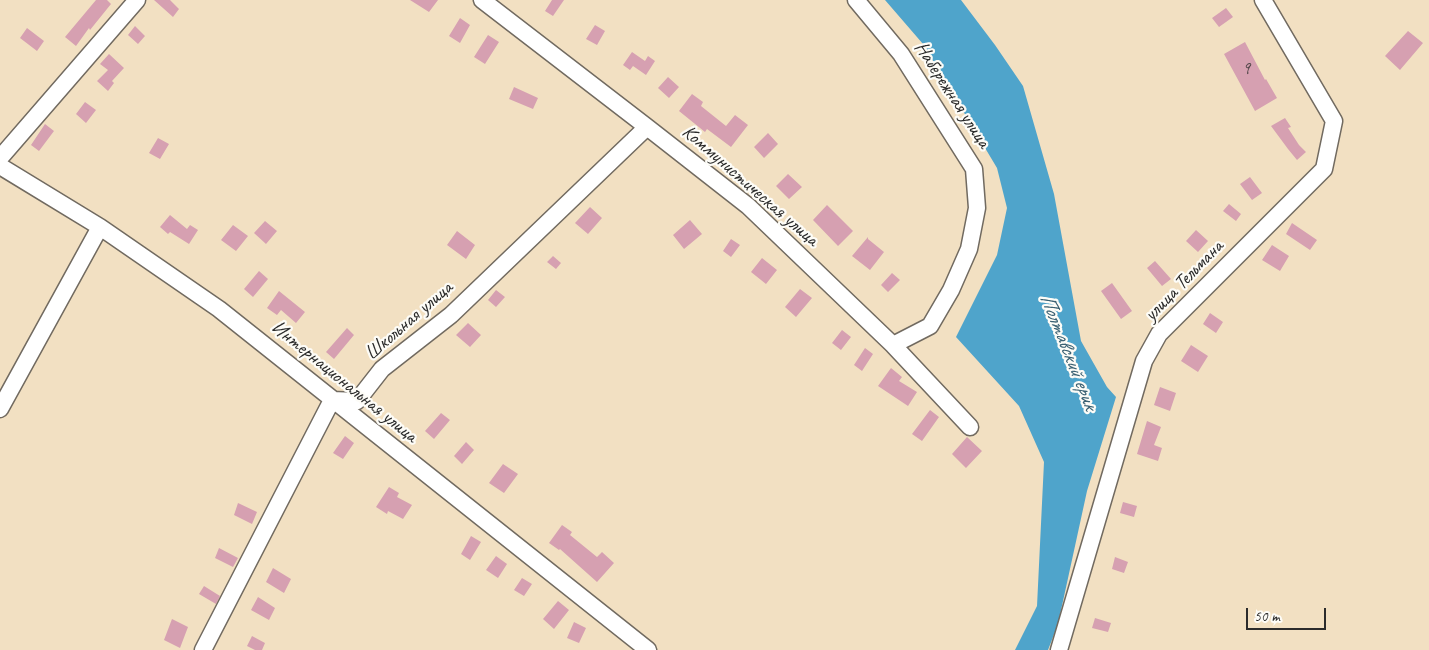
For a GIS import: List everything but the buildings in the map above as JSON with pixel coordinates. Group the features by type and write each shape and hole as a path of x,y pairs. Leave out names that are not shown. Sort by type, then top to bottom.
{"street":[{"path":"0,158 138,0"},
{"name":"Коммунистическая улица","path":"482,0 748,206 893,345 970,427"},
{"name":"Набережная улица","path":"856,0 902,54 974,169 976,208 969,249 951,290 930,326 893,345"},
{"name":"улица Тельмана","path":"1059,650 1144,361 1159,334 1324,169 1334,121 1263,0"},
{"name":"Школьная улица","path":"332,400 357,401 382,369 451,315 647,126"},
{"name":"Интернациональная улица","path":"0,166 100,227 219,309 648,650"},
{"path":"0,408 100,227"},
{"path":"203,650 332,400"}],"water":[{"name":"Полтавский ерик","path":"885,0 961,0 1023,86 1054,194 1081,341 1107,387 1116,397 1087,491 1058,624 1048,650 1015,650 1037,606 1044,462 1019,406 956,337 997,255 1007,208 997,168 923,44"}]}
